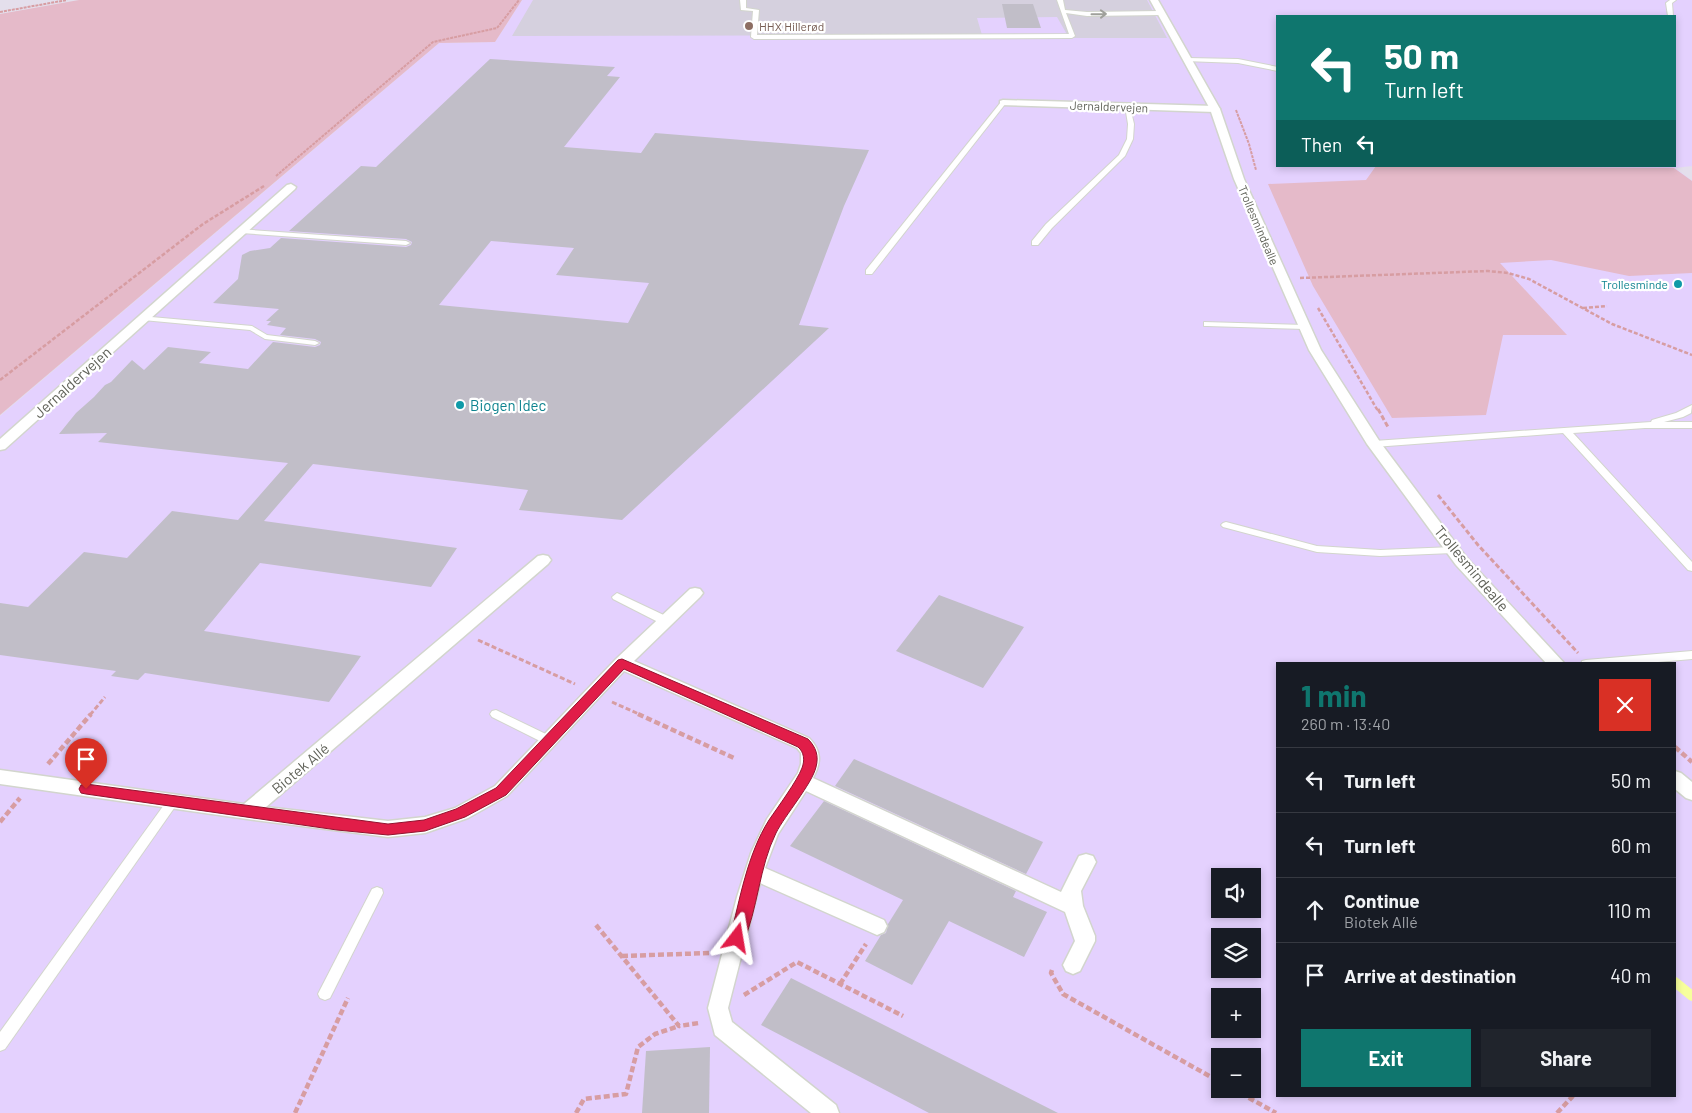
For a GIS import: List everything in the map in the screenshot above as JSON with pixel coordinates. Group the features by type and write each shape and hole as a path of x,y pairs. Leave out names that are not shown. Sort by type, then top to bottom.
{"street":[{"name":"Trollesmindealle","path":"1154,0 1215,109 1239,179 1315,350 1374,444 1453,550 1555,662"},
{"name":"Jernaldervejen","path":"1003,103 1215,109"},
{"name":"Jernaldervejen","path":"0,446 291,187"},
{"name":"Biotek Allé","path":"247,812 358,720 543,560"},
{"path":"0,778 247,812 388,829 425,825 460,813 501,791 622,663 695,593"},
{"path":"622,663 803,743 808,748 811,755 809,768 770,831 755,872 718,1008 723,1028 828,1113"},
{"path":"1676,779 1692,793"},
{"path":"801,781 1073,906"},
{"path":"1063,965 1085,941 1073,906 1072,891 1086,862"},
{"path":"755,872 877,926"}],"lane":[{"path":"744,0 743,9 756,10 754,37 1072,36 1060,0"},
{"path":"1671,15 1669,3 1673,0"},
{"path":"1063,11 1087,14 1160,13"},
{"path":"1187,60 1238,61 1276,69"},
{"path":"869,272 1003,103"},
{"path":"1035,243 1049,226 1122,156 1130,139 1131,124 1127,107"},
{"path":"241,231 406,243"},
{"path":"143,318 252,328 265,337 315,342"},
{"path":"1207,324 1304,327"},
{"path":"1645,424 1686,414 1692,408"},
{"path":"1374,444 1645,424 1692,425"},
{"path":"1566,431 1692,568"},
{"path":"1226,525 1317,550 1380,553 1453,550"},
{"path":"617,597 666,621"},
{"path":"1611,662 1692,655"},
{"path":"496,714 548,740"},
{"path":"0,1044 173,801"},
{"path":"325,994 377,893"}],"path":[{"path":"0,12 67,0"},
{"path":"0,380 203,224 262,188 433,42 497,28 519,0"},
{"path":"1234,106 1249,144 1258,176"},
{"path":"1300,271 1307,285"},
{"path":"1282,278 1488,271 1508,273 1530,279 1621,328 1692,355"},
{"path":"1314,300 1368,395 1398,442"},
{"path":"1582,308 1607,306"},
{"path":"1436,493 1478,545 1586,662"},
{"path":"0,822 105,697"},
{"path":"1676,748 1692,762"},
{"path":"596,925 679,1026"},
{"path":"840,984 877,926"},
{"path":"621,956 734,952"},
{"path":"576,1113 584,1099 626,1094 638,1047 655,1034 679,1026 721,1019 739,998 797,962 903,1016"},
{"path":"1063,965 1050,973 1063,994 1211,1077"},
{"path":"295,1113 348,998"},
{"path":"1557,1113 1572,1097"},
{"path":"1249,1098 1276,1113"}],"shaded area":[{"path":"79,0 522,0 495,42 439,43 0,415 0,14"},
{"path":"522,0 1692,0 1692,166 1675,168 1692,181 1692,1113 0,1113 0,416 439,43 495,42"},
{"name":"HHX Hillerød","path":"533,0 1147,0 1167,38 1069,38 1057,17 977,18 982,35 512,36"},
{"path":"1375,167 1674,168 1692,181 1692,273 1629,276 1551,260 1500,263 1567,335 1503,335 1486,415 1392,418 1313,286 1268,184 1366,180"}],"building":[{"path":"1002,4 1033,4 1041,28 1007,28"},
{"name":"Biogen Idec","path":"490,59 615,67 607,76 620,77 564,147 641,153 655,133 869,150 844,206 799,325 829,328 622,520 519,510 528,490 313,464 264,521 457,548 431,587 260,563 204,631 361,656 329,702 145,673 138,680 111,676 116,671 0,655 0,603 28,607 84,552 127,558 172,511 238,520 288,463 98,442 107,433 59,434 76,413 105,385 111,382 132,360 144,370 168,347 211,352 199,363 248,369 273,342 315,347 320,345 321,342 315,339 280,335 286,328 267,325 271,321 266,321 279,309 213,303 238,279 242,255 250,251 270,248 281,238 406,247 411,245 412,242 406,239 289,231 361,166 376,167","holes":["491,241 574,248 556,275 649,283 628,323 439,305"]},
{"path":"939,595 1024,627 983,688 896,651"},
{"path":"854,759 1043,842 1026,874 835,786"},
{"path":"824,801 1016,891 1013,897 1047,912 1024,957 949,921 912,985 865,961 881,935 886,933 888,924 903,900 790,846"},
{"path":"791,978 1058,1113 929,1113 761,1025"},
{"path":"710,1047 709,1113 642,1113 646,1051"}],"waterway":[{"path":"1676,983 1692,996"}],"place":[{"name":"HHX Hillerød","path":"749,26"},
{"name":"Trollesminde","path":"1678,284"},
{"name":"Biogen Idec","path":"460,405"}],"route":[{"path":"86,789 337,824 388,829 425,825 460,813 501,791 622,663 803,743 811,755 809,768 770,831 758,860 737,938"}]}
